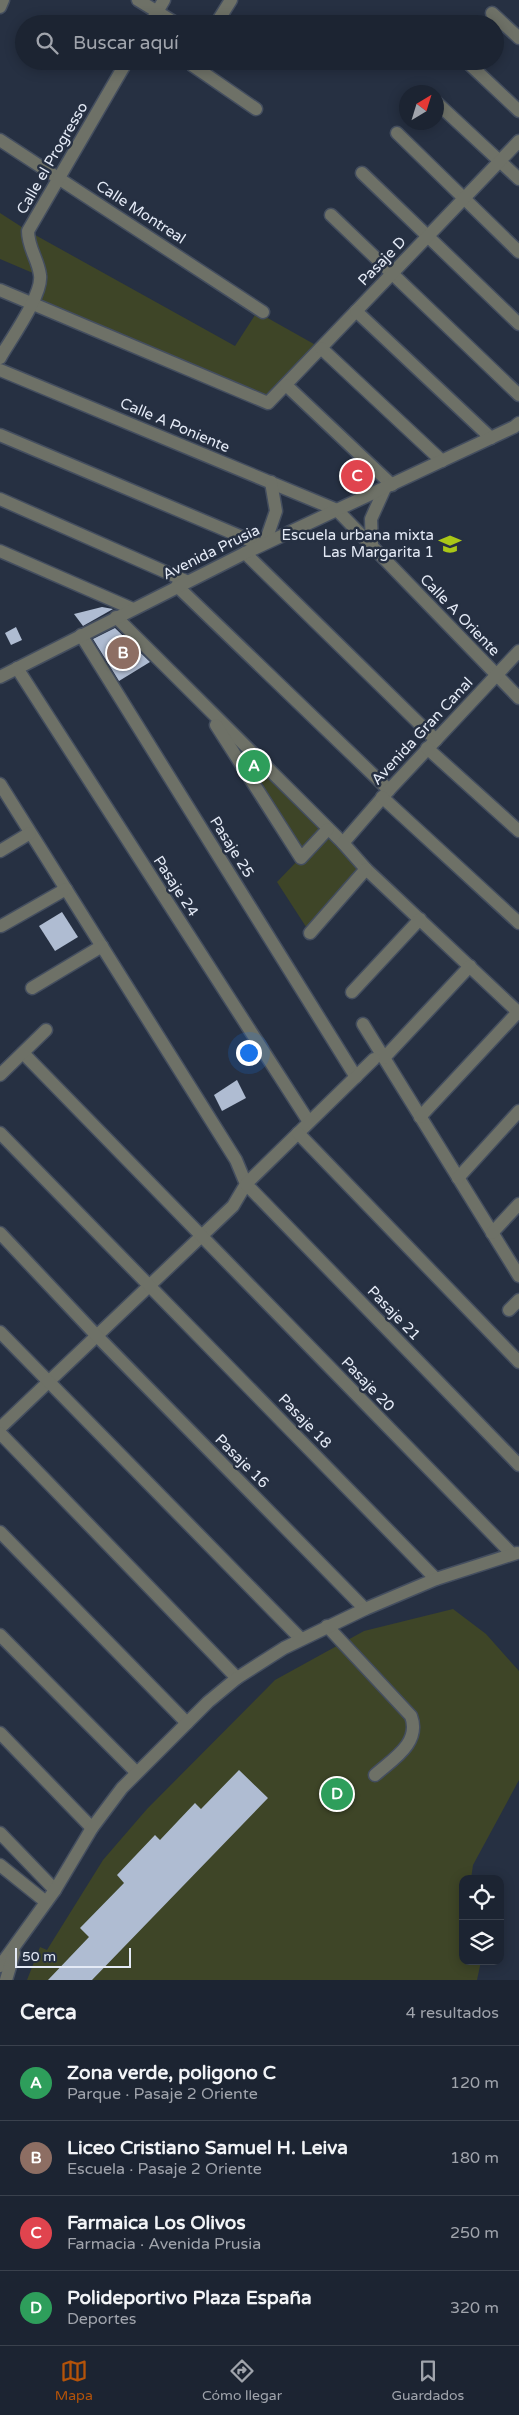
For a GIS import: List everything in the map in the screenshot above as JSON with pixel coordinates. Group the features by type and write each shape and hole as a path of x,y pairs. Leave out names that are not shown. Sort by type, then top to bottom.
{"street":[{"path":"0,6 3,0"},
{"path":"138,0 162,15"},
{"path":"155,15 164,0"},
{"path":"222,15 231,0"},
{"path":"504,24 519,38"},
{"name":"Calle el Progresso","path":"0,358 37,293 40,276 28,243 28,231 123,70"},
{"path":"199,70 256,109"},
{"path":"476,70 519,111"},
{"path":"444,109 519,179"},
{"path":"397,133 519,252"},
{"name":"Calle Montreal","path":"0,140 263,312"},
{"name":"Pasaje D","path":"32,303 268,403 519,141"},
{"path":"362,173 519,324"},
{"path":"331,215 519,395"},
{"path":"0,290 32,303"},
{"path":"356,311 491,438"},
{"path":"321,348 442,461"},
{"name":"Calle A Poniente","path":"0,370 337,510"},
{"path":"286,385 388,486 371,519 372,545"},
{"name":"Avenida Prusia","path":"0,677 263,544 491,438 519,423"},
{"path":"0,435 263,544 276,511 271,482"},
{"path":"0,500 182,584 386,793 519,923"},
{"name":"Calle A Oriente","path":"337,510 519,698"},
{"path":"0,551 133,609"},
{"path":"245,553 519,831"},
{"path":"116,617 328,828 347,839 366,869 518,1012 420,1117"},
{"name":"Pasaje 25","path":"81,635 356,1077"},
{"name":"Avenida Gran Canal","path":"347,839 386,793 519,651"},
{"name":"Pasaje 24","path":"17,668 309,1122"},
{"path":"202,704 301,858 328,828"},
{"path":"0,784 236,1160 246,1184"},
{"path":"0,851 30,833"},
{"path":"310,933 366,869"},
{"path":"2,926 66,890"},
{"path":"352,992 420,919"},
{"path":"32,988 102,946"},
{"path":"0,1428 233,1206 246,1184 356,1077 379,1058 470,966"},
{"path":"363,1024 379,1058 420,1117 519,1276"},
{"path":"0,1075 46,1030"},
{"name":"Pasaje 20","path":"23,1052 201,1237 515,1553"},
{"path":"458,1178 519,1111"},
{"name":"Pasaje 18","path":"0,1133 436,1579"},
{"path":"298,1133 519,1362"},
{"name":"Pasaje 21","path":"246,1184 519,1465"},
{"path":"492,1233 519,1204"},
{"name":"Pasaje 16","path":"0,1233 97,1336 365,1608"},
{"path":"509,1310 519,1300"},
{"path":"0,1332 301,1639"},
{"path":"0,1433 237,1678"},
{"path":"0,1532 186,1723"},
{"path":"0,1966 55,1890 92,1828 136,1772 186,1723 237,1678 268,1657 365,1608 436,1579 515,1553"},
{"path":"327,1626 412,1716 415,1726 414,1734 406,1748 375,1775"},
{"path":"0,1635 136,1772"},
{"path":"0,1733 92,1828"},
{"path":"0,1834 55,1890"},
{"path":"0,1865 46,1902"},
{"path":"6,1980 16,1943"}],"green space":[{"path":"0,213 28,231 235,346 257,312 321,348 268,403 32,303 40,276 0,259"},
{"path":"202,704 366,869 310,933 277,882 300,858"},
{"path":"453,1609 486,1634 519,1671 519,1780 473,1865 472,1875 459,1875 459,1965 480,1965 477,1980 27,1980 40,1947 47,1950 103,1860 147,1809 275,1680 364,1631"}],"building":[{"path":"356,462 373,478 360,485 346,471"},
{"path":"102,607 113,609 83,626 74,614"},
{"path":"16,627 22,640 11,645 5,633"},
{"path":"115,628 150,662 119,681 93,639"},
{"path":"62,912 78,937 55,951 39,926"},
{"path":"237,1080 246,1098 222,1111 214,1095"},
{"path":"239,1770 268,1798 92,1980 48,1980 89,1937 80,1928 124,1883 117,1875 155,1835 160,1840 195,1803 201,1809"}],"place":[{"name":"Farmaica Los Olivos","path":"357,476"},
{"name":"Escuela urbana mixta Las Margarita 1","path":"450,544"},
{"name":"Liceo Cristiano Samuel H. Leiva","path":"123,653"},
{"name":"Zona verde, poligono C","path":"254,766"},
{"name":"Polideportivo Plaza España","path":"337,1794"}]}
